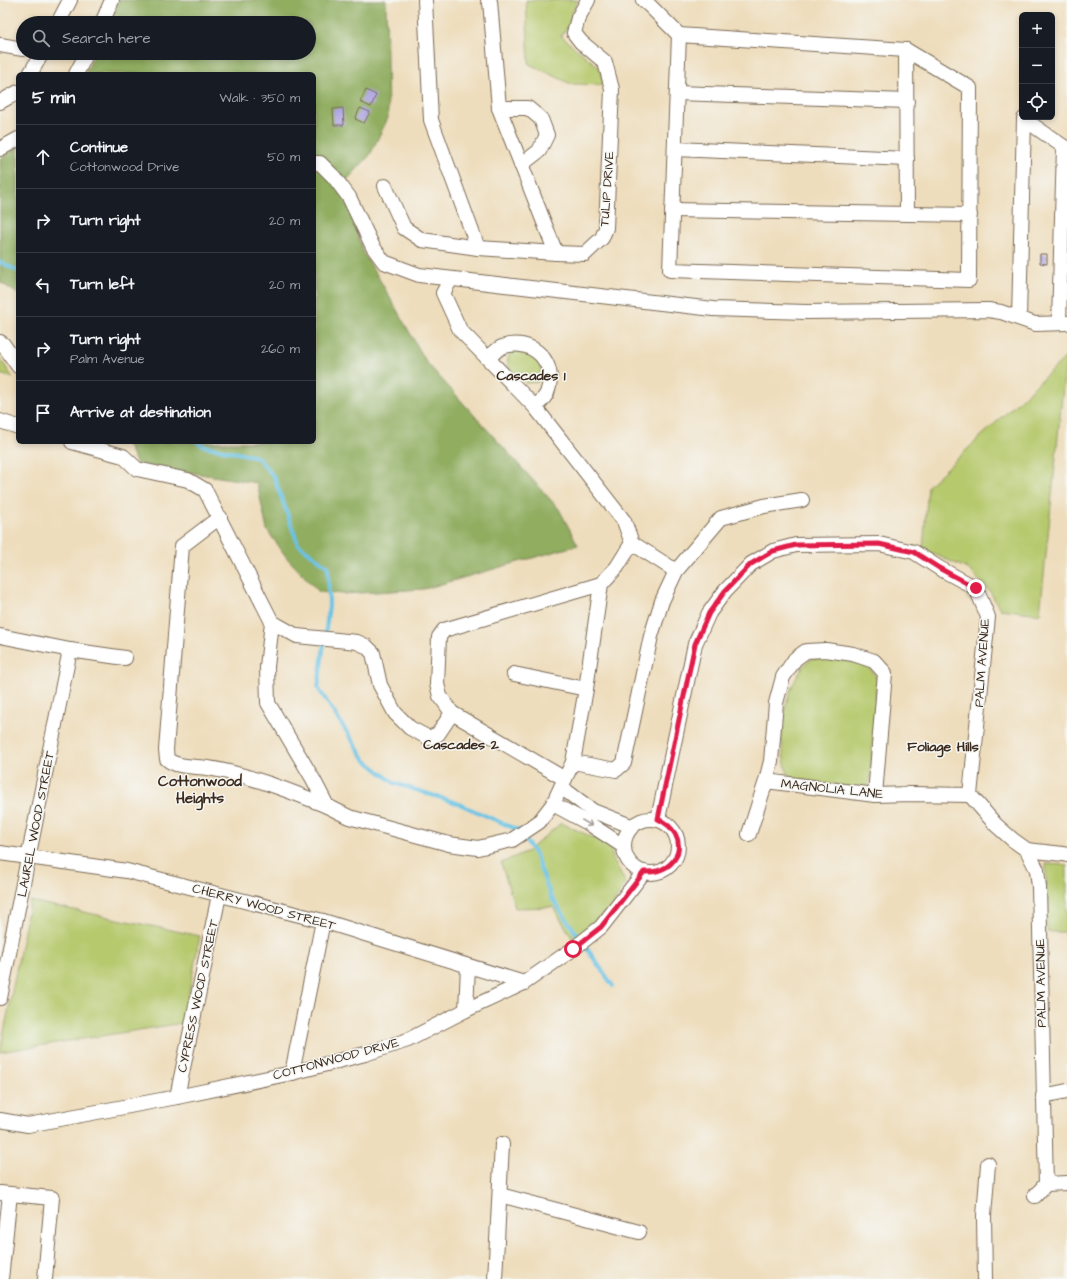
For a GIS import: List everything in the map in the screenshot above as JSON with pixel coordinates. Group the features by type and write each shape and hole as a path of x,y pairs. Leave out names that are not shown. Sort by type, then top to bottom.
{"street":[{"path":"62,16 70,0"},
{"path":"105,16 112,0"},
{"path":"425,0 431,120 478,248"},
{"path":"488,0 490,1 499,108 556,253"},
{"name":"TULIP DRIVE","path":"385,186 404,228 422,240 478,248 584,254 602,238 606,228 612,89 605,62 581,42 574,33 578,18 588,0"},
{"path":"643,0 679,35 906,50 970,88 969,280 670,270 679,35"},
{"path":"0,45 16,48"},
{"path":"906,50 908,214"},
{"path":"31,72 38,60"},
{"path":"77,72 84,60"},
{"path":"0,102 16,93"},
{"path":"677,93 907,101"},
{"path":"499,108 528,108 541,119 547,135 539,151 521,165"},
{"path":"316,163 320,163 334,177 349,197 372,247 384,262 419,275 713,309 806,312 988,310 1001,312 1035,324 1063,323 1065,148 1024,119 1019,318"},
{"path":"0,149 16,140"},
{"path":"675,149 907,159"},
{"path":"672,210 970,215"},
{"path":"451,279 443,293 460,330 535,407 624,521 632,543 676,570"},
{"path":"0,342 4,344 16,363"},
{"path":"488,358 501,347 518,344 534,348 546,361 551,377 547,394 535,407"},
{"path":"0,422 16,426"},
{"path":"79,444 124,456 137,468 188,480 205,490 272,622 267,667 268,704 313,779 327,806"},
{"path":"573,762 616,770 624,763 651,636 662,602 676,570 721,518 764,506 802,500"},
{"path":"220,517 182,546 166,750 167,759 172,764 227,772 289,791 327,806 349,817 449,844 478,848 512,840 539,822 553,804 573,762 586,689 601,584"},
{"path":"631,826 593,811 563,783 452,713 440,696 436,684 439,637 444,630 601,584 617,567 632,543"},
{"name":"PALM AVENUE","path":"658,819 695,644 709,613 725,591 751,564 773,551 796,545 879,544 914,552 939,568 976,588 988,617 970,795 996,825 1027,850 1037,870 1039,887 1046,1184"},
{"path":"272,622 297,636 357,642 366,646 372,653 380,685 395,712 410,728 429,738 438,734 452,713"},
{"path":"0,636 70,650 125,658"},
{"name":"LAUREL WOOD STREET","path":"0,998 30,857 70,650"},
{"path":"749,834 771,761 776,703 783,677 795,659 806,651 826,650 852,654 874,661 885,673 875,796"},
{"path":"514,674 586,689"},
{"name":"MAGNOLIA LANE","path":"766,781 875,796 911,794 970,795"},
{"path":"553,804 588,823 623,846"},
{"path":"648,818 658,819 668,824 675,832 678,842 678,852 673,862 665,869 655,873 644,872 633,867 626,857 623,846 625,835 631,826 639,821 648,818"},
{"path":"1027,850 1067,855"},
{"name":"CHERRY WOOD STREET","path":"0,853 127,871 322,921 524,983"},
{"name":"COTTONWOOD DRIVE","path":"0,1120 28,1125 177,1097 292,1073 364,1054 408,1040 466,1010 524,983 573,949 601,927 644,872"},
{"name":"CYPRESS WOOD STREET","path":"177,1097 219,895"},
{"path":"292,1073 322,921"},
{"path":"466,1010 468,966"},
{"path":"1043,1096 1067,1091"},
{"path":"495,1279 502,1144"},
{"path":"985,1279 984,1216 988,1164"},
{"path":"1035,1196 1046,1184 1067,1184"},
{"path":"1,1279 5,1193 52,1198 45,1279"},
{"path":"500,1195 639,1232"}],"green space":[{"path":"119,0 386,0 388,118 370,155 346,181 335,187 346,201 364,254 427,363 559,509 578,545 424,589 343,594 319,592 287,558 267,530 257,483 137,464 127,444 316,444 316,72 86,72 92,60 316,60 316,16 112,16"},
{"path":"526,0 578,0 571,15 569,25 561,36 601,69 603,85 571,84 529,64"},
{"path":"16,148 16,293 0,282 0,159"},
{"path":"512,351 522,351 539,361 541,374 538,382 526,383 510,369 508,361"},
{"path":"1066,357 1040,614 1000,609 989,590 968,569 923,549 928,486"},
{"path":"0,358 13,378 0,374"},
{"path":"817,658 834,658 865,666 874,674 877,680 870,782 864,790 790,778 783,753 782,726 784,712 792,686 802,668 810,660"},
{"path":"561,823 610,845 613,859 626,883 612,906 574,941 553,907 515,908 501,863 528,851"},
{"path":"1046,864 1067,865 1067,932 1047,932"},
{"path":"30,901 200,936 183,1023 0,1052"}],"building":[{"path":"366,90 376,95 371,107 360,102"},
{"path":"343,108 344,125 334,125 333,109"},
{"path":"360,108 370,112 364,123 355,119"},
{"path":"1040,254 1047,254 1047,264 1040,263"}],"waterway":[{"path":"0,262 16,270"},
{"path":"200,444 257,457 274,477 298,544 328,567 329,606 318,688 365,760 394,783 457,803 518,830 535,854 551,897 613,986"}],"district":[{"name":"Cascades 1","path":"531,376"},
{"name":"Cascades 2","path":"461,745"},
{"name":"Foliage Hills","path":"943,747"},
{"name":"Cottonwood Heights","path":"200,790"}],"route":[{"path":"573,949 601,927 644,872 655,873 665,869 673,862 678,852 678,842 675,832 668,824 658,819 695,644 709,613 725,591 751,564 773,551 796,545 879,544 914,552 939,568 976,588"}]}
